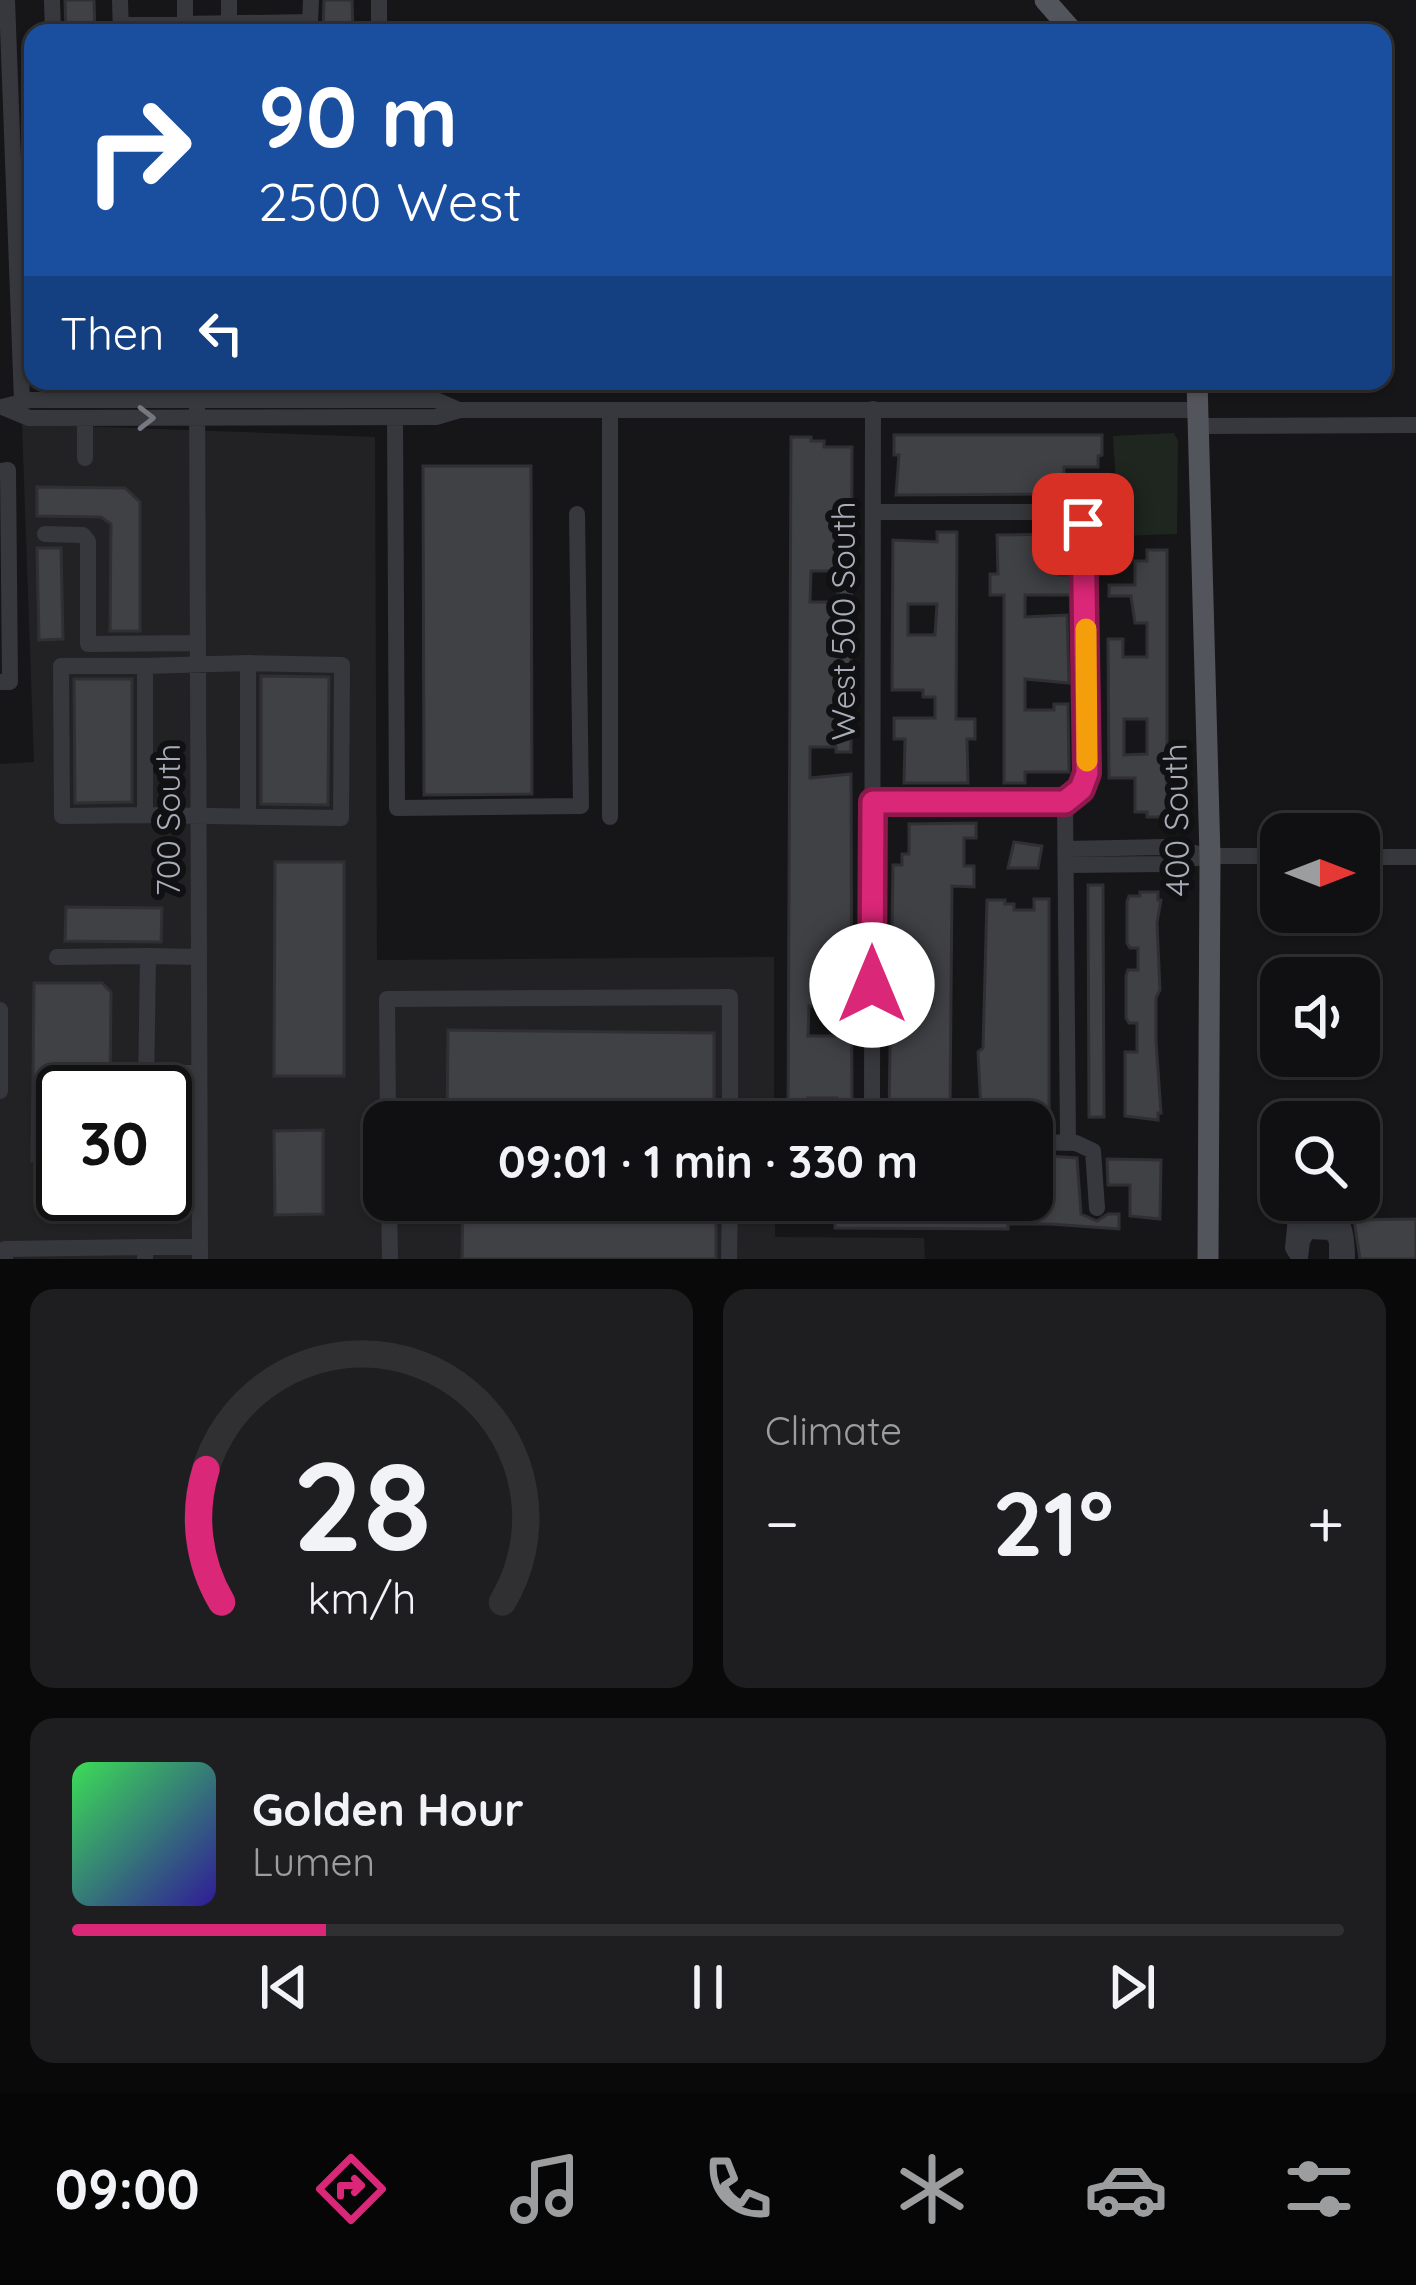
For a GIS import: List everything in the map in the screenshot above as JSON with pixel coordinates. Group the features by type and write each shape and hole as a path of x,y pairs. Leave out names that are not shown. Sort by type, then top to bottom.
{"main road":[{"path":"1045,0 1066,24"},
{"name":"400 South","path":"1197,390 1210,856 1208,1259"}],"street":[{"path":"185,0 185,23"},
{"path":"229,0 229,22"},
{"path":"5,12 9,259 24,381"},
{"path":"174,24 261,24"},
{"path":"0,356 21,356"},
{"path":"25,390 27,406"},
{"path":"1,407 379,391 436,400 460,410"},
{"path":"27,406 85,418 197,400 395,418 436,417 460,410 873,409 1416,425"},
{"name":"700 South","path":"197,400 200,1253"},
{"name":"West 500 South","path":"872,1101 873,409"},
{"path":"610,411 610,817"},
{"path":"85,418 85,458"},
{"path":"395,418 398,808 581,806 577,514"},
{"path":"0,470 8,470 10,658 10,682 0,682"},
{"path":"873,802 1065,802 1081,789 1087,773 1086,537 1081,519 1068,512 874,512"},
{"path":"45,534 83,535 88,542 88,644 198,643"},
{"path":"248,663 248,817"},
{"path":"248,663 342,664 341,818 62,816 61,666 248,663"},
{"path":"145,666 146,815"},
{"path":"1065,802 1068,1142"},
{"path":"1067,857 1126,856 1164,847 1210,856 1260,856"},
{"path":"1380,857 1416,857"},
{"path":"146,1065 148,956"},
{"path":"57,957 199,957"},
{"path":"388,1101 387,999 730,998 730,1101"},
{"path":"0,1010 0,1091"},
{"path":"192,1074 199,1073"},
{"path":"1053,1142 1088,1147 1095,1155 1097,1208"},
{"path":"192,1157 200,1157"},
{"path":"1300,1259 1293,1249 1296,1217 1331,1212 1341,1216 1347,1227 1347,1259"},
{"path":"389,1221 390,1259"},
{"path":"729,1259 730,1221"},
{"path":"1300,1259 1308,1232 1332,1232 1337,1259"},
{"path":"5,1259 5,1249 200,1253"}],"shaded area":[{"path":"22,424 375,437 377,960 774,957 774,1101 363,1101 363,1221 775,1221 775,1237 924,1238 925,1259 0,1259 0,764 34,762"},
{"path":"1174,433 1178,441 1177,534 1119,536 1113,436"}],"building":[{"path":"65,0 94,0 95,24 66,24"},
{"path":"324,0 352,0 353,24 323,24"},
{"path":"894,435 1102,435 1102,455 1098,467 1064,467 1064,494 896,495 899,455 894,455"},
{"path":"791,437 811,437 811,441 824,441 824,447 852,447 851,752 810,747 810,778 851,774 852,1101 788,1101","holes":["811,571 838,571 838,602 810,602","809,1006 837,1006 837,1036 808,1036"]},
{"path":"423,466 531,466 532,794 424,795"},
{"path":"37,487 125,488 140,502 140,631 110,631 111,524 101,517 37,516"},
{"path":"937,532 957,532 956,719 975,719 975,739 967,739 968,783 904,783 905,739 894,739 894,718 935,718 935,697 923,697 923,690 892,690 893,540 937,542","holes":["908,604 937,604 935,635 908,635"]},
{"path":"1065,534 1060,575 1071,575 1071,595 1025,595 1025,617 1067,615 1069,683 1025,679 1025,710 1054,710 1054,704 1068,704 1069,772 1025,772 1025,783 1004,783 1004,595 990,595 990,574 998,574 997,535"},
{"path":"37,548 61,548 63,639 39,640"},
{"path":"1147,550 1167,550 1167,817 1135,812 1135,778 1109,778 1108,639 1123,639 1123,657 1147,657 1147,623 1135,623 1131,596 1109,596 1109,585 1135,585 1135,561 1147,561","holes":["1124,719 1147,719 1147,754 1124,755"]},
{"path":"261,676 329,677 328,805 261,804"},
{"path":"74,679 132,679 132,802 75,803"},
{"path":"976,823 976,838 964,838 964,866 974,866 974,887 952,886 950,1101 889,1101 893,865 902,865 902,854 909,854 909,824","holes":["906,974 931,974 932,1004 906,1004"]},
{"path":"1014,842 1042,846 1038,868 1008,868"},
{"path":"275,862 344,862 344,1076 274,1076"},
{"path":"1088,885 1103,885 1104,1117 1089,1117"},
{"path":"1140,892 1158,892 1161,900 1157,923 1158,1120 1125,1116 1125,1052 1137,1052 1137,1023 1126,1018 1126,976 1128,970 1138,970 1138,948 1127,943 1127,902"},
{"path":"1034,899 1049,899 1049,1101 981,1101 978,1052 983,1048 987,900 1005,900 1005,904 1014,904 1014,910 1034,910"},
{"path":"66,907 162,908 161,942 65,941"},
{"path":"34,983 102,983 111,992 110,1065 36,1065 36,1161 32,1161"},
{"path":"448,1030 714,1033 714,1101 447,1101"},
{"path":"323,1130 323,1214 275,1215 274,1131"},
{"path":"1053,1156 1077,1158 1081,1214 1097,1221 1119,1214 1119,1229 1050,1224 1008,1224 1008,1229 835,1228 835,1221 1053,1221"},
{"path":"1107,1159 1161,1160 1160,1219 1130,1216 1130,1185 1108,1185"},
{"path":"1416,1219 1416,1259 1360,1259 1354,1221"},
{"path":"463,1221 716,1221 716,1259 462,1259"}],"slow traffic":[{"path":"1086,629 1087,761"}],"route":[{"path":"872,985 873,802 1065,802 1083,784 1087,773 1083,524"}]}
